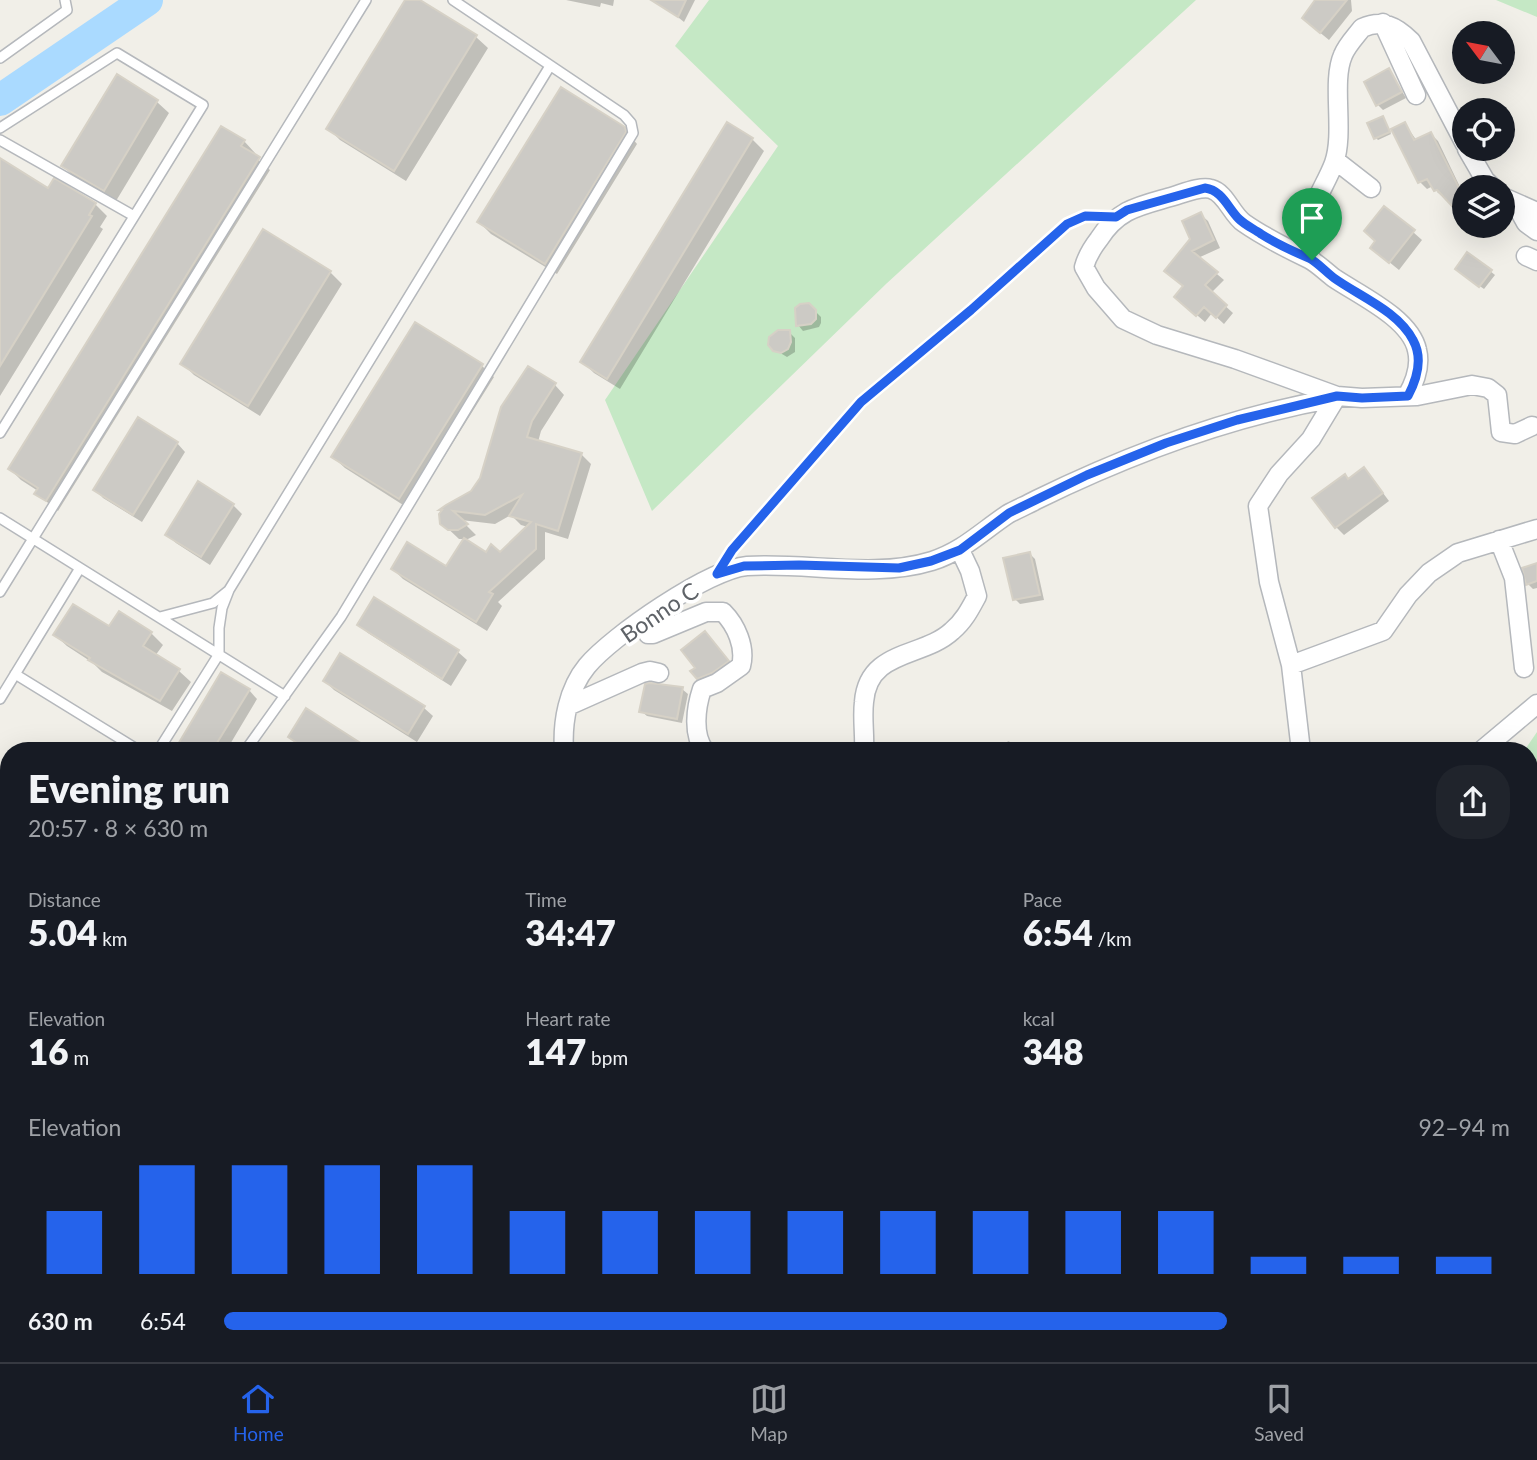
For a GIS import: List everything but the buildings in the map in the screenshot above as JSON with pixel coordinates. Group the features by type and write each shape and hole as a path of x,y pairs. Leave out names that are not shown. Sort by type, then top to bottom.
{"street":[{"path":"1383,23 1416,95"},
{"path":"1312,260 1306,246 1307,225 1335,160 1339,69 1343,54 1362,28 1383,23 1398,28 1411,41 1452,118"},
{"path":"1335,160 1371,188"},
{"path":"1408,396 1417,373 1418,359 1415,342 1409,333 1392,316 1334,278 1312,260 1286,249 1241,221 1212,189 1182,193 1127,210 1116,217 1087,256 1084,267 1096,288 1123,319 1157,335 1235,359 1337,397 1417,396 1472,385 1488,388 1497,395 1501,432 1515,433 1532,426"},
{"path":"1515,203 1537,212"},
{"path":"1515,208 1526,223 1537,231"},
{"path":"1300,742 1291,665 1269,582 1258,506 1279,474 1311,439 1337,397"},
{"name":"Bonno C","path":"563,742 562,729 568,706 587,666 675,598 717,574 744,566 899,568 931,561 960,550 1009,513 1087,475 1166,443 1237,420 1337,397"},
{"path":"1291,665 1383,631 1408,595 1429,573 1458,552 1537,529"},
{"path":"1499,540 1514,578 1524,668"},
{"path":"864,742 863,701 869,681 880,666 951,633 968,614 977,596 960,550"},
{"path":"642,622 648,634 653,634 706,612 723,612 733,622 744,656 741,666 717,683 702,689 698,701 697,723 700,742"},
{"path":"568,706 642,673 659,673"},
{"path":"1492,742 1537,704"}],"lane":[{"path":"0,58 67,10 65,0"},
{"path":"0,592 366,0"},
{"path":"252,742 341,617 633,133 631,123 624,115 453,0"},
{"path":"0,128 117,53 203,105 0,433"},
{"path":"164,742 219,654 222,608 229,590 550,66"},
{"path":"0,140 134,216"},
{"path":"0,518 285,696"},
{"path":"0,699 80,568"},
{"path":"160,617 213,603 229,590"},
{"path":"15,674 125,742"}],"path":[{"path":"717,574 732,550 861,402 971,310 1067,224 1085,216 1116,217"}],"green space":[{"path":"709,0 1196,0 886,284 652,511 605,400 778,146 675,46"},
{"path":"1496,0 1537,0 1537,17"},
{"path":"1537,732 1537,742 1530,742"}],"waterway":[{"path":"0,100 147,0"}],"route":[{"path":"1212,189 1241,221 1286,249 1312,260 1334,278 1392,316 1409,333 1418,350 1418,359 1417,373 1408,396 1337,396 1237,420 1166,443 1087,475 1009,513 960,550 931,561 899,568 744,566 717,574 732,550 861,402 971,310 1067,224 1085,216 1116,217 1127,210 1182,193 1212,189"}]}
